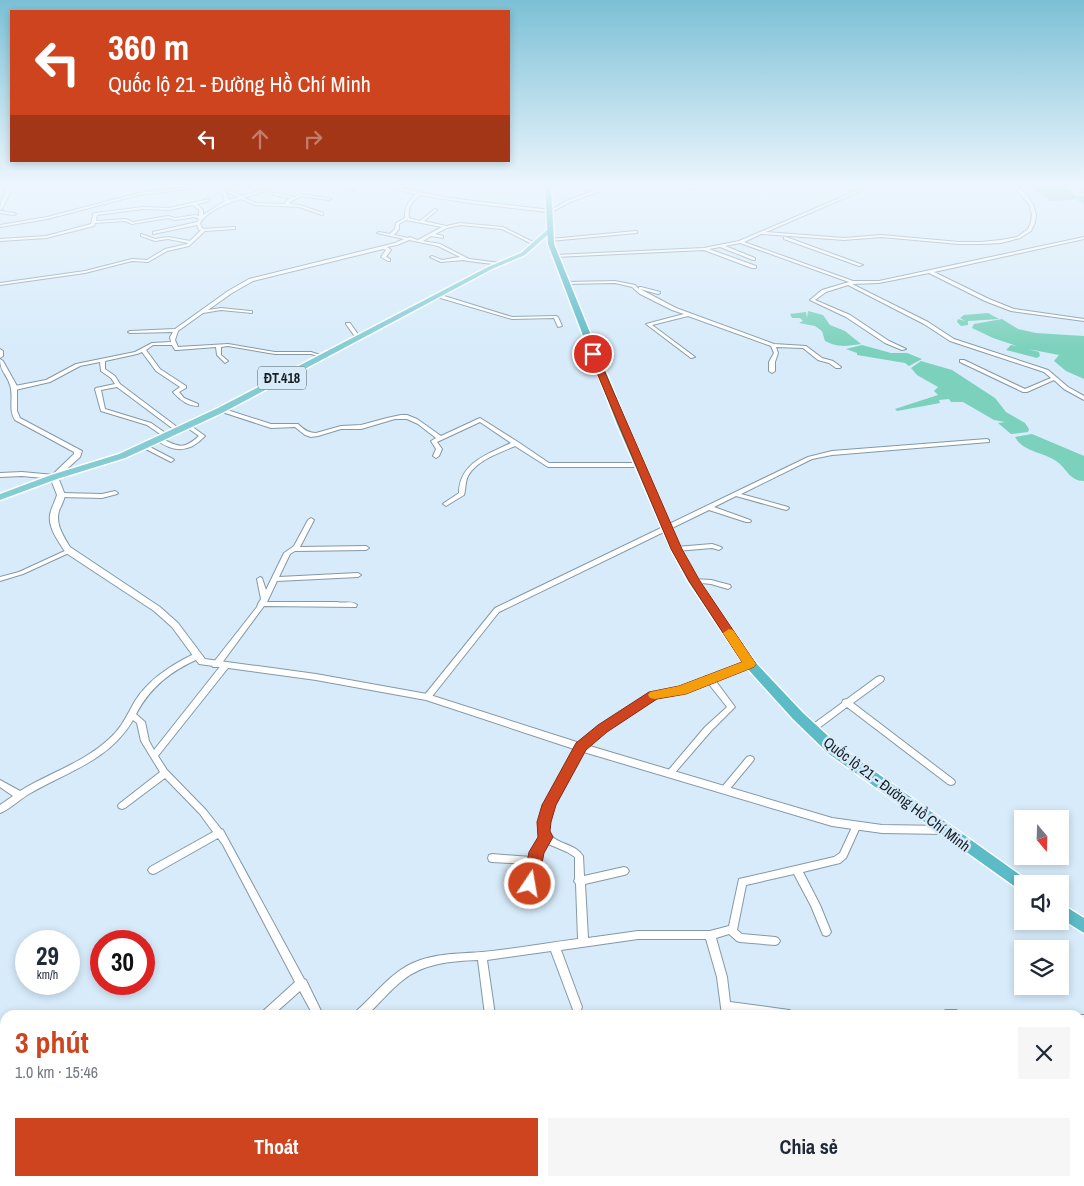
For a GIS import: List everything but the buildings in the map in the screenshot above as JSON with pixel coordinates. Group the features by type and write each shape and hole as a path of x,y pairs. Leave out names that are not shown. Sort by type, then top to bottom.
{"highway":[{"name":"Quốc lộ 21 - Đường Hồ Chí Minh","path":"550,239 565,284 676,549 694,581 750,664 834,750 1014,878"},
{"path":"1069,916 1084,926"}],"main road":[{"name":"ĐT.418","path":"0,497 54,477 122,456 221,410 358,337 523,254 543,239"}],"street":[{"path":"176,239 191,242"},
{"path":"0,284 85,272 132,260 148,260 167,250 179,248 194,239"},
{"path":"322,356 311,353 275,353 247,347 218,346 177,349 173,343 172,336 176,330 251,280 383,247 406,239"},
{"path":"414,239 450,249 466,258"},
{"path":"525,239 535,244"},
{"path":"555,256 704,249 747,239"},
{"path":"788,239 861,265"},
{"path":"911,239 937,242 1012,239"},
{"path":"904,349 887,342 848,316 812,300 823,292 851,283 875,283 1078,239"},
{"path":"740,242 851,283 926,323 952,340 1036,366 1084,398"},
{"path":"720,246 754,259"},
{"path":"383,247 389,250 383,257 389,260"},
{"path":"704,249 754,268"},
{"path":"432,257 441,262 466,258 500,264"},
{"path":"929,271 1003,307 1033,314 1084,320"},
{"path":"565,284 615,282 658,293"},
{"path":"633,286 642,293 674,309 773,345 804,347 822,360 830,361 838,367"},
{"path":"439,296 512,318 556,317 560,326"},
{"path":"200,313 221,309 250,312"},
{"path":"690,314 648,324 693,357"},
{"path":"348,324 358,337"},
{"path":"130,332 176,330"},
{"path":"15,388 48,381 74,366 134,354 152,344 173,343"},
{"path":"772,371 772,362 776,353 773,345"},
{"path":"218,346 220,355 226,362"},
{"path":"143,350 158,370 184,388 176,392 182,399 196,405"},
{"path":"0,361 3,368 8,372 15,388 14,411 17,418 78,451 77,455 54,477 22,474 0,475"},
{"path":"102,361 103,370 113,376 118,385 178,430"},
{"path":"962,361 1025,391 1055,378"},
{"path":"118,385 98,389 103,410 149,424 162,437 180,449 185,449 202,436 187,426"},
{"path":"221,410 271,426 296,425 303,433 314,435 338,428 362,427 393,418 409,418 440,438"},
{"path":"436,456 439,452 434,441 480,420 548,465 641,465"},
{"path":"427,697 498,610 810,458 824,454 987,440"},
{"path":"446,504 462,494 462,482 477,463 516,443"},
{"path":"144,446 171,460"},
{"path":"54,477 61,495 54,516 54,522 69,551 157,609 175,625 202,662 316,676 427,697 581,747 670,772 832,822 856,827 944,830"},
{"path":"61,495 102,496 115,492"},
{"path":"737,495 786,508"},
{"path":"710,508 748,521"},
{"path":"295,549 311,520"},
{"path":"676,549 712,546 718,548"},
{"path":"154,756 220,665 262,601 287,553 295,549 366,548"},
{"path":"0,580 69,551"},
{"path":"274,579 358,575"},
{"path":"260,579 262,601"},
{"path":"694,581 711,582 728,587"},
{"path":"262,601 354,605"},
{"path":"0,810 19,795 101,750 121,732 143,696 163,676 197,656"},
{"path":"583,943 577,853 549,842 543,831 549,805 581,747 603,728 659,693 681,690 750,664"},
{"path":"670,772 731,706 709,678"},
{"path":"812,729 846,702 880,679"},
{"path":"846,702 951,782"},
{"path":"132,715 141,722 145,741 165,773 220,832 269,918 316,1010"},
{"path":"725,789 750,759"},
{"path":"122,806 165,773"},
{"path":"0,783 19,795"},
{"path":"365,1010 378,1000 392,982 415,968 429,962 455,956 482,956 554,948 638,935 710,934 731,930 734,927 742,882 841,858 856,827"},
{"path":"153,870 220,832"},
{"path":"530,884 535,861 545,837"},
{"path":"492,858 535,861"},
{"path":"797,870 826,932"},
{"path":"579,881 624,871"},
{"path":"731,930 740,938 775,941"},
{"path":"710,934 727,1010"},
{"path":"554,948 577,1006"},
{"path":"482,956 489,1010"},
{"path":"272,1010 302,983"}],"shaded area":[{"path":"808,311 823,315 830,325 845,331 861,344 834,345 825,341 822,331 815,326 799,323 803,321 800,318 792,318 790,314 806,312 807,318"},
{"path":"988,313 999,319 968,321 968,325 961,326 957,322 958,319 965,321 960,318 964,315"},
{"path":"1002,319 1018,329 1036,333 1084,336 1084,379 1066,371 1054,361 1059,355 1028,349 1039,352 1040,356 1037,358 1006,350 1011,345 1017,346 972,328 974,324"},
{"path":"862,345 891,353 907,353 922,359 909,366 905,363 857,355 857,353 846,349"},
{"path":"921,361 952,370 995,398 1006,412 1025,423 1029,429 1028,432 1011,434 998,423 1005,422 994,420 963,402 951,402 949,399 939,400 940,403 897,411 895,409 938,395 934,391 938,387 917,375 911,368"},
{"path":"1032,434 1084,456 1084,481 1071,477 1056,461 1028,449 1015,437"}],"slow traffic":[{"path":"655,695 675,692 750,664 729,633"}],"route":[{"path":"530,884 537,852 545,837 543,831 544,822 549,805 581,747 603,728 654,695 675,692 750,664 694,581 676,549 593,354"}]}
